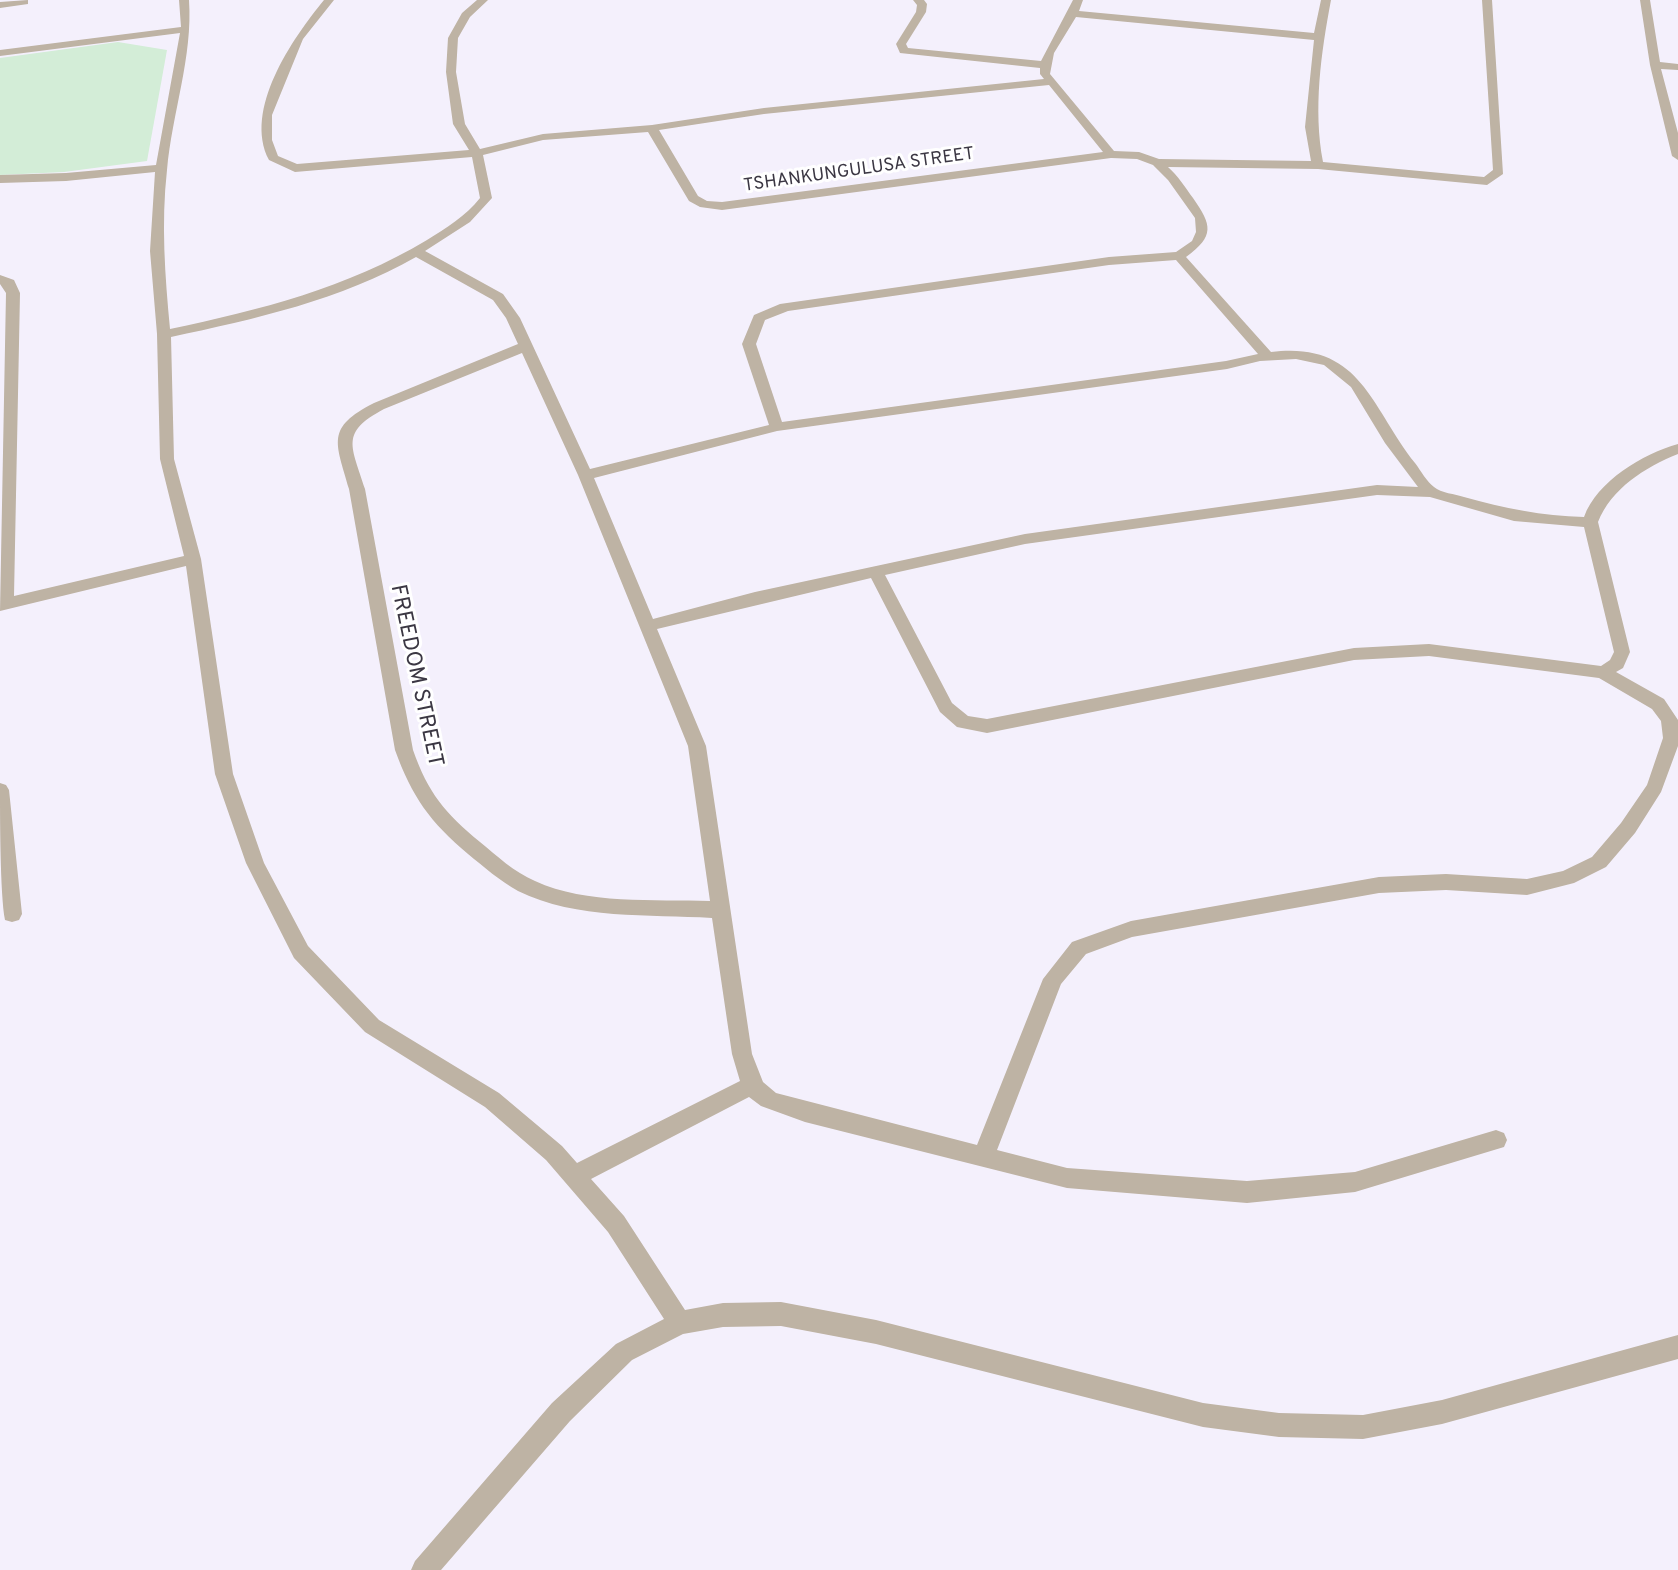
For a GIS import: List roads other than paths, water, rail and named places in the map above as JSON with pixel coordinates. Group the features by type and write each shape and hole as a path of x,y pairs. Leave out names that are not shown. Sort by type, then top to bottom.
{"street":[{"path":"184,0 186,29 161,168 156,251 164,334 167,459 193,559 224,774 255,863 301,952 372,1026 492,1100 554,1153 616,1224 680,1323"},
{"path":"329,0 298,38 266,115 266,140 273,158 281,164 308,169 477,153 543,137 652,128 764,111 1050,82"},
{"path":"164,334 269,313 311,300 417,252 478,212 486,198 477,153 459,124 451,72 453,38 466,15 483,0"},
{"path":"918,0 922,4 921,12 901,44 904,51 938,57 1045,65"},
{"path":"1078,0 1075,14 1055,39 1045,65 1050,82 1111,154"},
{"path":"1318,165 1311,127 1319,37 1326,0"},
{"name":"TSHANKUNGULUSA STREET","path":"652,128 693,198 704,204 722,206 1111,154 1139,156 1157,163 1318,165 1487,181 1499,171 1487,0"},
{"path":"1645,0 1655,65 1678,156"},
{"path":"0,5 24,2"},
{"path":"1075,14 1319,37"},
{"path":"0,53 186,29"},
{"path":"1655,65 1678,67"},
{"path":"777,427 749,344 759,318 770,311 1109,261 1179,256 1197,243 1202,232 1201,218 1172,177 1157,163"},
{"path":"0,179 66,177 161,168"},
{"path":"417,252 498,297 513,318 585,475 697,746 742,1054 750,1086 767,1099 805,1112 1067,1178 1247,1192 1355,1182 1496,1140"},
{"path":"1179,256 1266,354"},
{"path":"0,279 9,283 13,293 3,604 193,559"},
{"name":"FREEDOM STREET","path":"526,346 379,406 358,417 347,428 345,447 357,489 404,750 416,784 434,815 505,873 533,889 587,902 721,910"},
{"path":"585,475 777,427 1227,365 1266,354 1311,357 1336,366 1355,382 1388,437 1430,492"},
{"path":"1603,672 1617,664 1622,652 1590,522 1598,503 1613,488 1654,459 1678,449"},
{"path":"648,626 755,598 1025,539 1121,523 1377,490 1430,492 1514,516 1590,522"},
{"path":"876,572 946,707 963,722 987,726 1354,654 1429,650 1603,672 1658,704 1669,720 1672,738 1655,787 1628,828 1599,862 1567,878 1527,887 1446,882 1379,885 1131,929 1079,948 1053,979 983,1158"},
{"path":"0,790 7,832 12,914"},
{"path":"574,1176 750,1086"},
{"path":"424,1570 561,1412 624,1352 680,1323 723,1315 781,1314 876,1332 1203,1415 1279,1425 1363,1427 1442,1412 1678,1347"}]}
